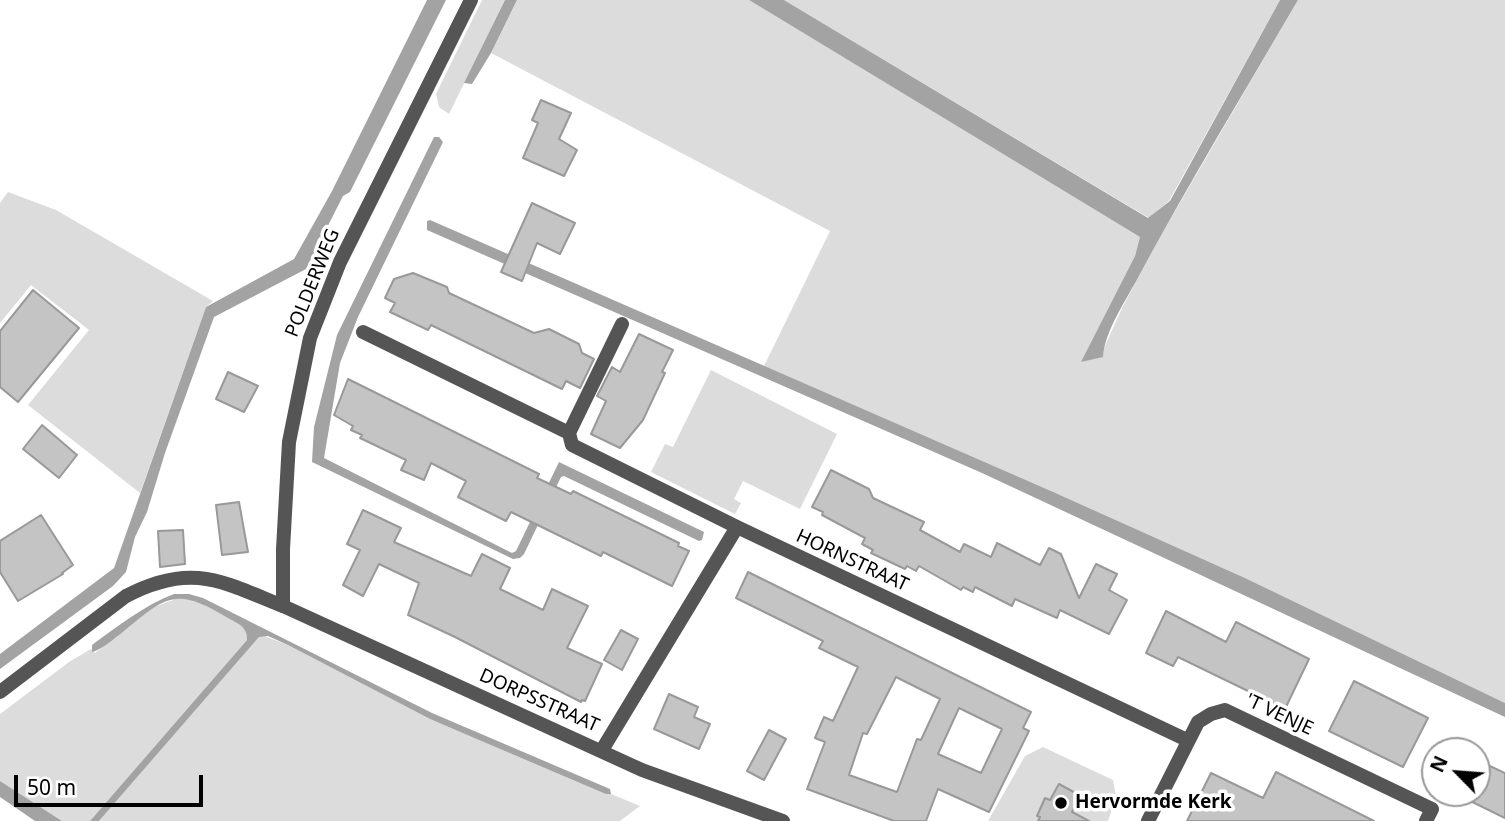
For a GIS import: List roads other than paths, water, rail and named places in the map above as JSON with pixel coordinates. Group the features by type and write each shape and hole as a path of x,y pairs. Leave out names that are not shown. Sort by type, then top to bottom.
{"street":[{"name":"POLDERWEG","path":"283,606 289,442 310,338 340,262 471,0"},
{"path":"569,433 621,324"},
{"name":"HORNSTRAAT","path":"363,332 569,433 572,445 737,527 1187,740"},
{"path":"601,750 737,527"},
{"name":"DORPSSTRAAT","path":"0,692 126,596 149,584 174,578 212,578 283,606 672,782 783,821"},
{"name":"'T VENJE","path":"1148,821 1198,722 1225,710 1432,809 1426,821"}],"place":[{"name":"Hervormde Kerk","path":"1061,803"}]}
